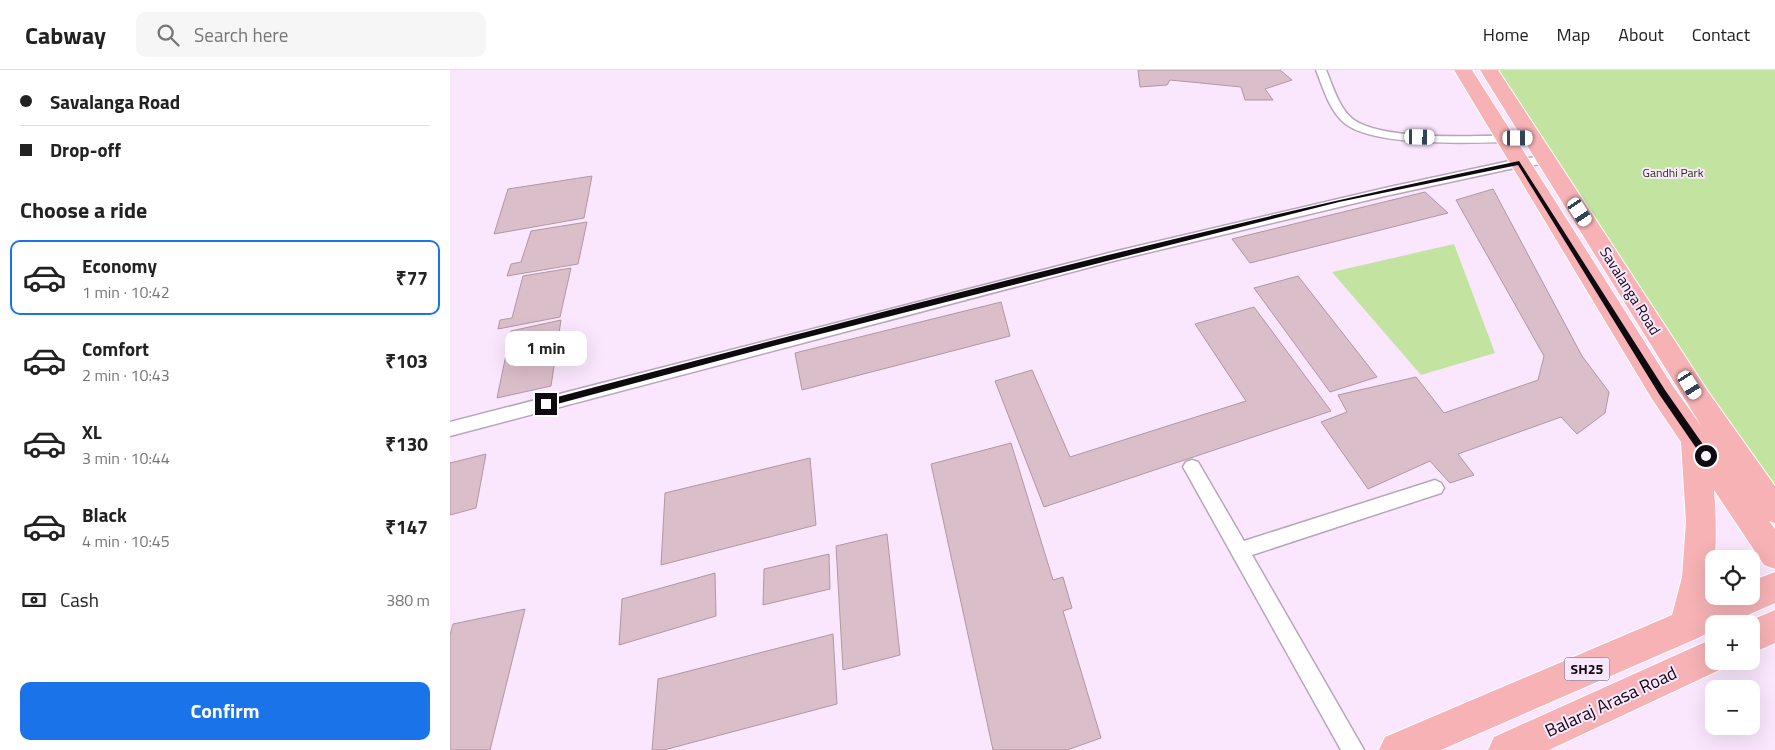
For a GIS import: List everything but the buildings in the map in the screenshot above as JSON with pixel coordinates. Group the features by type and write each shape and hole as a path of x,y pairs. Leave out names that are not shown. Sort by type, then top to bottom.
{"main road":[{"name":"Savalanga Road","path":"1462,70 1662,392 1775,555"},
{"name":"Savalanga Road","path":"1489,70 1699,400 1775,510"},
{"path":"1686,626 1698,577 1699,559 1700,522 1695,440"},
{"path":"1749,470 1775,481"},
{"name":"SH25","path":"1398,750 1775,587"},
{"path":"1760,634 1775,626"},
{"name":"Balaraj Arasa Road","path":"1507,750 1705,659"}],"lane":[{"path":"1321,70 1337,105 1350,123 1379,134 1533,138"},
{"path":"450,429 777,342 1339,200 1519,163 1546,160"},
{"path":"1192,467 1353,750"},
{"path":"1239,551 1435,488"}],"green space":[{"name":"Gandhi Park","path":"1485,70 1775,70 1775,519"},
{"path":"1454,244 1495,353 1421,375 1332,272"}],"route":[{"path":"546,404 777,342 1339,200 1519,163 1662,392 1706,456"}]}
